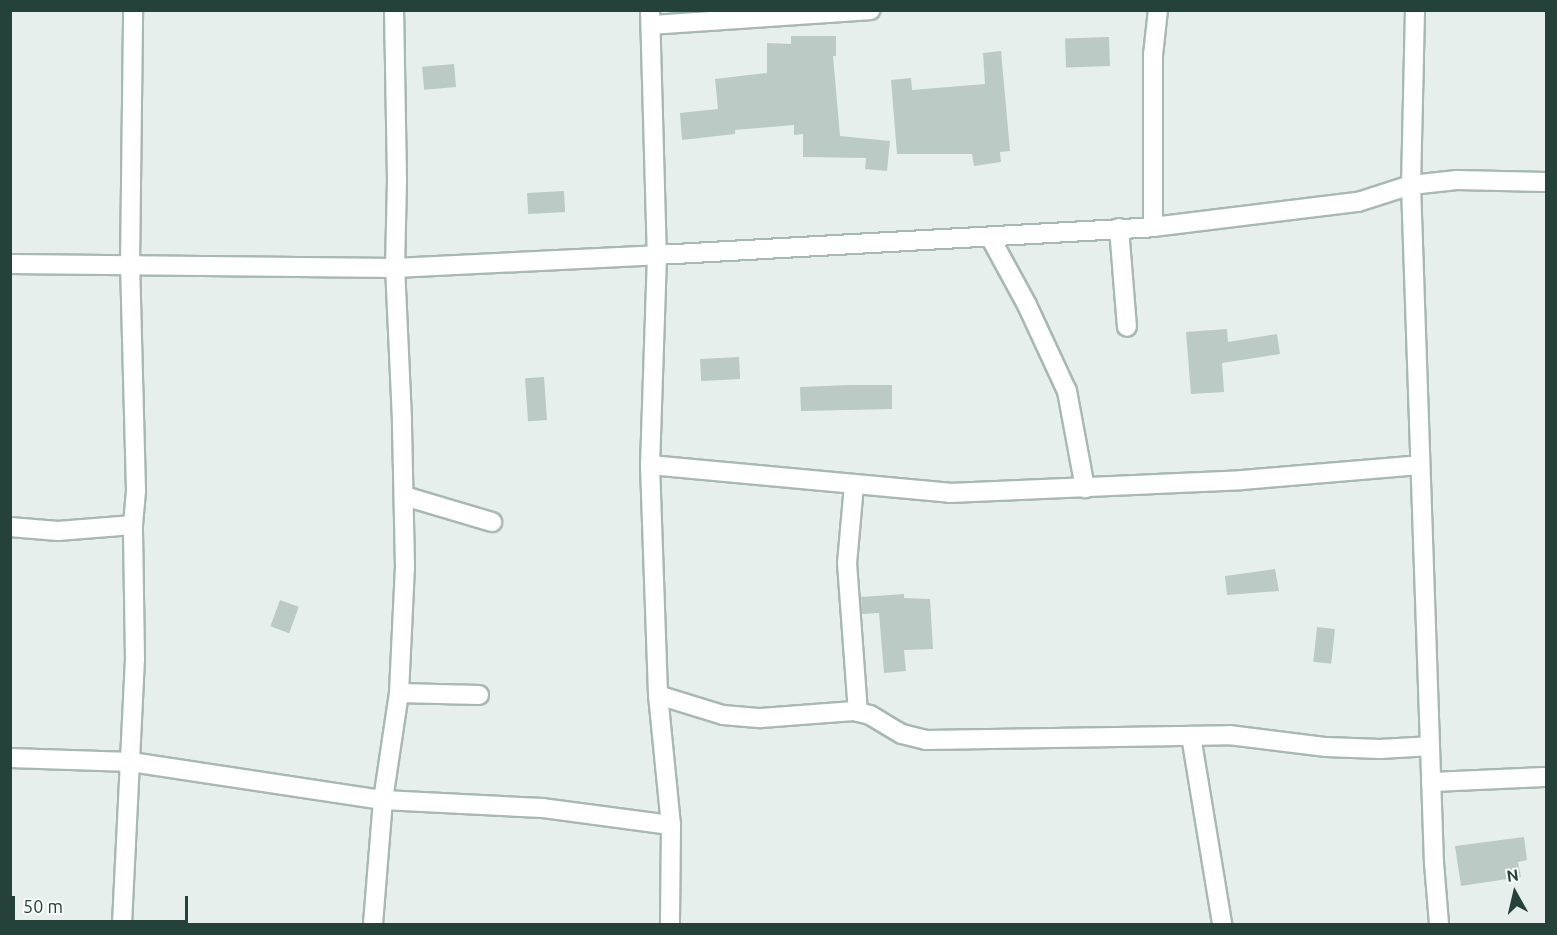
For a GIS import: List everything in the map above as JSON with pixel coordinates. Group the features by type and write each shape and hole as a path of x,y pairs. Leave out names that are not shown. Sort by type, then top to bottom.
{"street":[{"path":"122,924 135,659 133,525 136,491 130,266 133,10"},
{"path":"373,924 383,800 399,693 405,568 395,268 397,116 394,10"},
{"path":"670,924 671,825 658,695 650,465 657,255 650,18 870,10"},
{"path":"1153,226 1153,55 1158,10"},
{"path":"1415,10 1411,185 1431,782 1439,924"},
{"path":"10,264 395,268 657,255 1153,226 1358,202 1411,185 1457,180 1546,182"},
{"path":"1119,228 1127,327"},
{"path":"990,237 1027,304 1067,392 1085,488"},
{"path":"650,465 950,493 1242,480 1419,465"},
{"path":"854,485 847,563 858,712"},
{"path":"404,496 492,522"},
{"path":"10,527 58,531 133,525"},
{"path":"399,693 480,695"},
{"path":"658,695 733,716 762,718 836,711 858,712 870,715 902,734 926,740 1229,735 1326,747 1380,749 1430,746"},
{"path":"1191,736 1222,924"},
{"path":"10,758 131,762 383,800 543,808 671,825"},
{"path":"1431,782 1546,777"}],"building":[{"path":"791,36 836,36 836,56 833,56 840,136 890,141 887,171 865,169 866,158 803,157 803,134 794,135 794,125 735,130 735,134 682,140 680,113 718,109 715,79 767,73 767,43 791,44"},
{"path":"1109,37 1110,66 1066,68 1065,39"},
{"path":"1001,51 1010,151 1000,152 1001,162 974,166 972,154 897,154 891,80 911,78 912,90 985,84 983,53"},
{"path":"454,64 456,87 424,90 422,67"},
{"path":"564,191 565,212 528,214 527,193"},
{"path":"1227,329 1228,342 1277,334 1280,354 1222,363 1224,392 1191,394 1186,332"},
{"path":"739,357 740,379 701,381 700,359"},
{"path":"544,377 547,420 528,421 525,378"},
{"path":"892,385 892,409 801,411 800,387"},
{"path":"1275,569 1279,591 1227,595 1225,576"},
{"path":"904,594 904,598 930,599 933,649 904,650 906,671 884,673 879,613 862,614 861,597"},
{"path":"280,600 299,607 289,633 270,626"},
{"path":"1317,627 1335,629 1331,664 1313,662"},
{"path":"1524,837 1527,860 1518,862 1521,877 1461,886 1455,846"}]}
